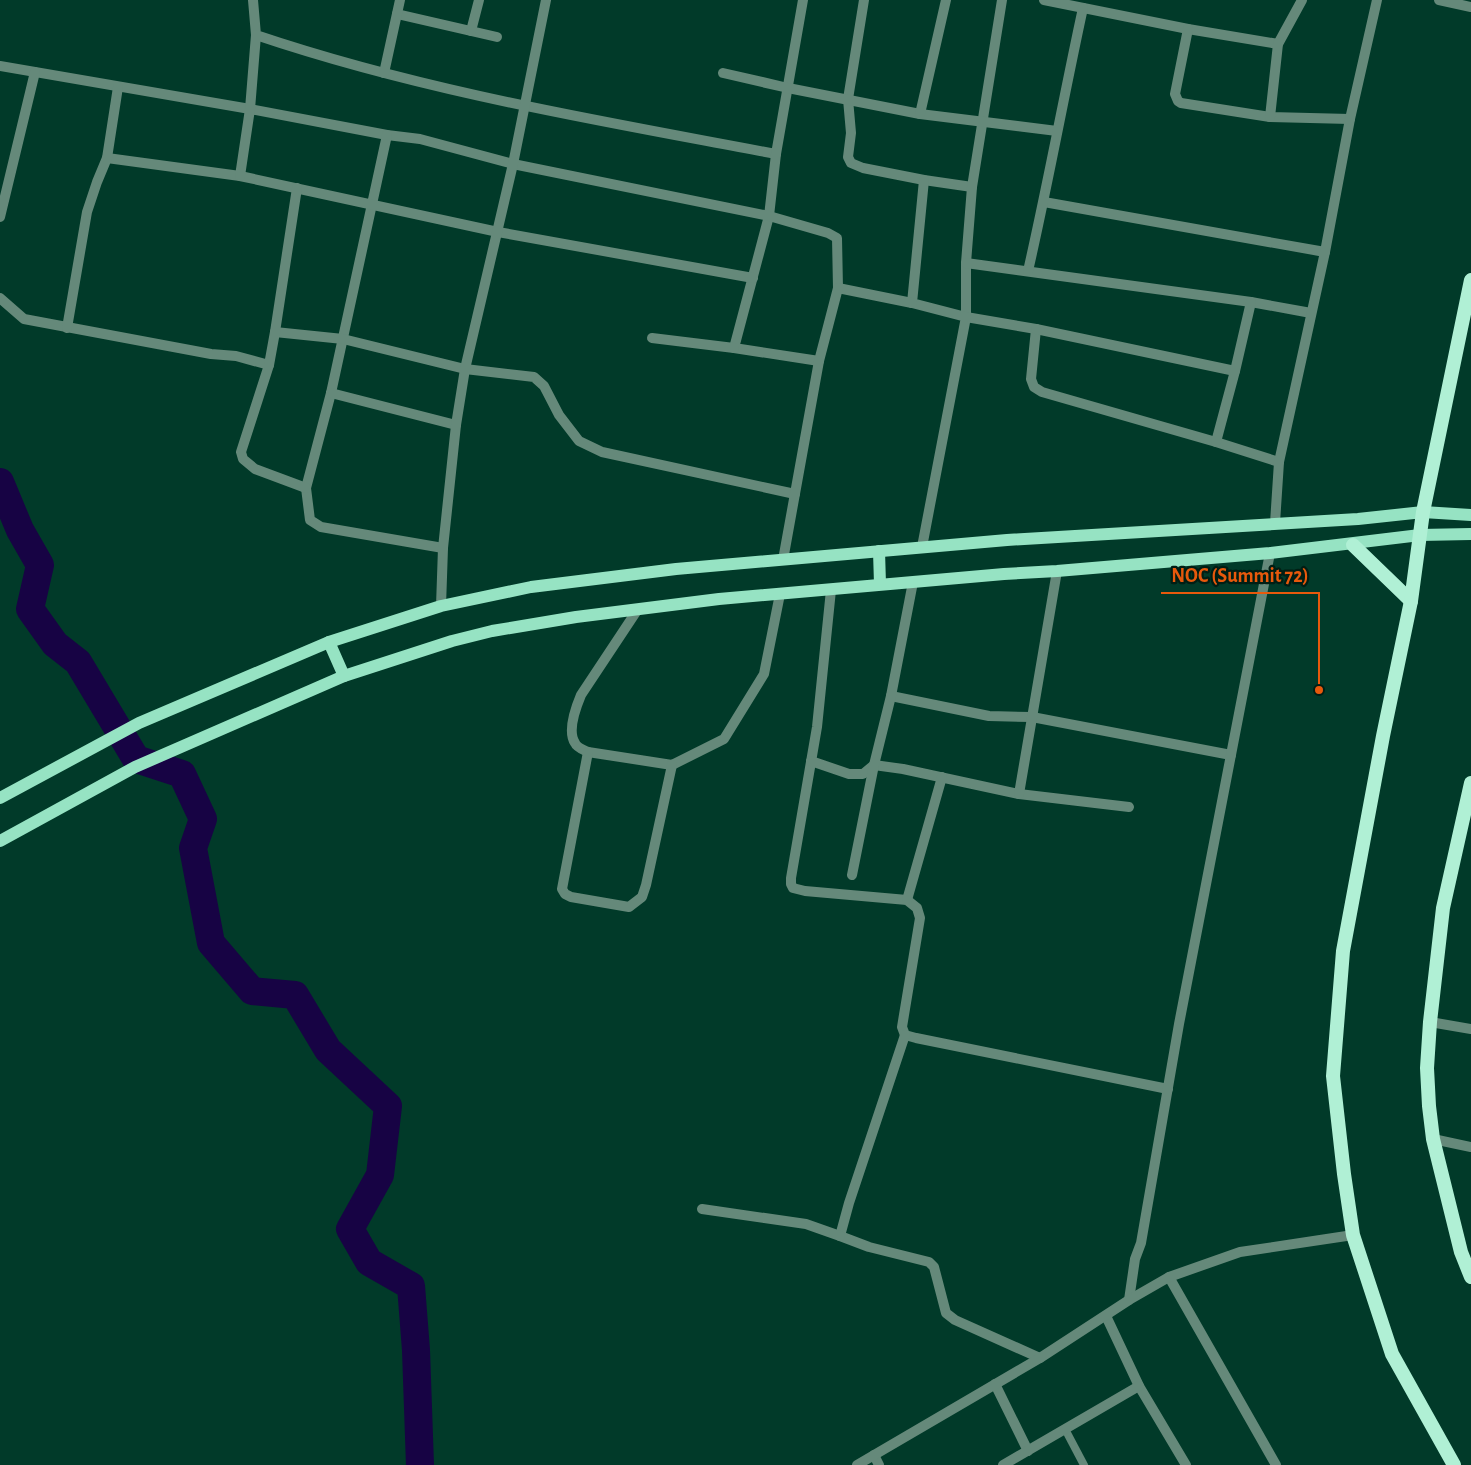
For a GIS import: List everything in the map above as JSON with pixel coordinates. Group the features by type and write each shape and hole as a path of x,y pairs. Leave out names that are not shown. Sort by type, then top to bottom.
{"highway":[{"path":"1454,1465 1392,1354 1353,1235 1333,1076 1343,951 1383,736 1411,601 1423,512 1471,280"},
{"path":"1353,545 1411,601"},
{"path":"1471,783 1443,908 1430,1022 1427,1068 1433,1139 1461,1252 1471,1277"}],"main road":[{"path":"0,798 139,723 329,642 441,606 531,587 676,569 922,547 1358,519 1423,512 1471,514"},
{"path":"0,842 135,767 344,676 492,631 576,617 719,599 880,584 1270,553 1420,536 1471,534"},
{"path":"879,551 880,584"},
{"path":"329,642 344,676"}],"street":[{"path":"240,176 250,109 256,35 254,0"},
{"path":"384,73 400,0"},
{"path":"471,31 479,0"},
{"path":"441,606 443,548 456,425 465,369 513,164 546,0"},
{"path":"734,348 770,216 776,154 803,0"},
{"path":"864,0 848,99 851,133 848,157 852,163 863,168 972,187"},
{"path":"920,114 946,0"},
{"path":"922,547 966,317 966,263 972,187 1002,0"},
{"path":"1044,0 1188,29 1278,44"},
{"path":"1270,117 1278,44 1302,0"},
{"path":"1276,523 1279,462 1350,119 1377,0"},
{"path":"1440,0 1471,7"},
{"path":"1028,271 1044,202 1083,8"},
{"path":"397,14 497,37"},
{"path":"1188,29 1175,94 1181,103 1270,117 1350,119"},
{"path":"256,35 384,73 525,106 776,154"},
{"path":"0,66 250,109 387,135 420,139 513,164 770,216 828,232 837,238 838,288 820,361 783,560"},
{"path":"0,217 35,72"},
{"path":"723,73 920,114 1057,131"},
{"path":"67,328 87,212 107,158 118,86"},
{"path":"387,135 331,393 306,488 310,520 315,525 321,527 443,548"},
{"path":"107,158 240,176 498,232 753,278"},
{"path":"912,303 924,180"},
{"path":"296,188 275,332 268,365 241,452 243,459 255,469 306,488"},
{"path":"1044,202 1324,252"},
{"path":"966,263 1251,302 1311,313"},
{"path":"838,288 912,303 966,317 1036,329 1235,371"},
{"path":"0,298 24,319 211,354 236,356 268,365"},
{"path":"1216,442 1251,302"},
{"path":"1036,329 1031,379 1034,387 1042,392 1279,462"},
{"path":"275,332 343,339 465,369 534,377 544,386 560,415 580,441 602,452 795,494"},
{"path":"652,338 820,361"},
{"path":"331,393 456,425"},
{"path":"1129,1300 1230,755 1270,553"},
{"path":"1019,794 1057,571"},
{"path":"852,875 874,765 891,696 913,582"},
{"path":"831,590 817,727 791,884 793,888 805,891 907,900 917,908 920,918 902,1027 905,1034 849,1203 840,1236"},
{"path":"638,609 581,695 575,710 572,729 574,743 588,752 672,765 724,739 734,724 764,674 780,594"},
{"path":"891,696 989,716 1032,717 1230,755"},
{"path":"588,752 562,889 565,894 572,897 629,907 642,897 646,885 672,765"},
{"path":"811,761 849,774 863,774 874,765 903,769 1019,794 1129,807"},
{"path":"907,900 942,777"},
{"path":"1430,1022 1471,1029"},
{"path":"905,1034 916,1038 1168,1089"},
{"path":"1433,1139 1471,1146"},
{"path":"702,1209 806,1224 869,1247 929,1262 934,1267 946,1313 955,1320 1040,1358"},
{"path":"857,1465 1040,1358 1129,1300 1169,1277 1240,1252 1353,1235"},
{"path":"1169,1277 1276,1465"},
{"path":"1106,1316 1139,1386 1186,1465"},
{"path":"994,1384 1028,1451"},
{"path":"1003,1465 1139,1386"},
{"path":"874,1455 879,1465"}],"lane":[{"path":"1065,1429 1084,1465"}],"waterway":[{"path":"0,482 20,530 40,565 30,609 55,644 78,662 136,759 182,774 203,819 193,848 211,943 252,991 295,995 328,1050 388,1106 380,1175 350,1229 369,1262 411,1286 416,1350 420,1465"}],"place":[{"name":"NOC (Summit 72)","path":"1319,690"}]}
